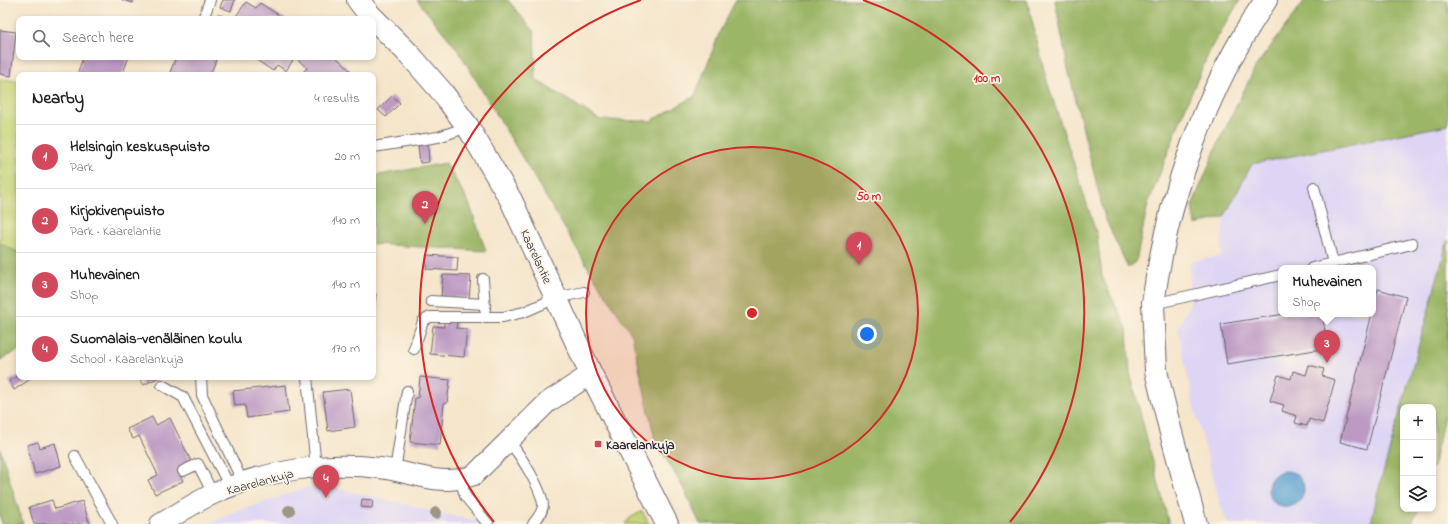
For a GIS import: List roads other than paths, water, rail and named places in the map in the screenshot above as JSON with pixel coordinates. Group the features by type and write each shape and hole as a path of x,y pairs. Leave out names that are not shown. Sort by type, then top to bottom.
{"main road":[{"name":"Kaarelantie","path":"346,0 363,6 373,16"},
{"path":"1196,524 1156,371 1153,304 1159,260 1177,190 1208,107 1246,30 1266,0"},
{"name":"Kaarelantie","path":"376,20 409,54 442,92 468,128 511,200 591,374 667,524"}],"street":[{"name":"Kaarelankuja","path":"160,524 183,519 228,488 275,474 316,468 347,466 380,468 444,481 461,480 474,475 548,402 591,374"}],"lane":[{"path":"204,16 210,0"},
{"path":"376,146 438,137 468,128"},
{"path":"1314,187 1333,263"},
{"path":"1325,265 1412,244"},
{"path":"1153,304 1278,276"},
{"path":"483,279 485,317"},
{"path":"414,349 423,321 430,317 503,317 524,312 556,298 584,292"},
{"path":"431,301 484,304"},
{"path":"201,380 202,395 228,488"},
{"path":"307,380 316,468"},
{"path":"162,385 183,397 228,488"},
{"path":"396,471 407,391"},
{"path":"508,440 518,452 541,497 543,507 538,519 533,524"},
{"path":"75,456 112,524"},
{"path":"183,471 198,464 228,488"},
{"path":"461,480 465,496 488,524"}],"water":[{"path":"1290,471 1299,476 1303,482 1303,496 1299,502 1290,507 1282,507 1273,502 1269,496 1268,485 1273,476 1279,472"}],"place":[{"name":"Kirjokivenpuisto","path":"425,224"},
{"name":"Helsingin keskuspuisto","path":"859,265"},
{"name":"Muhevainen","path":"1327,363"},
{"name":"Kaarelankuja","path":"598,444"},
{"name":"Suomalais-venäläinen koulu","path":"326,498"}]}
